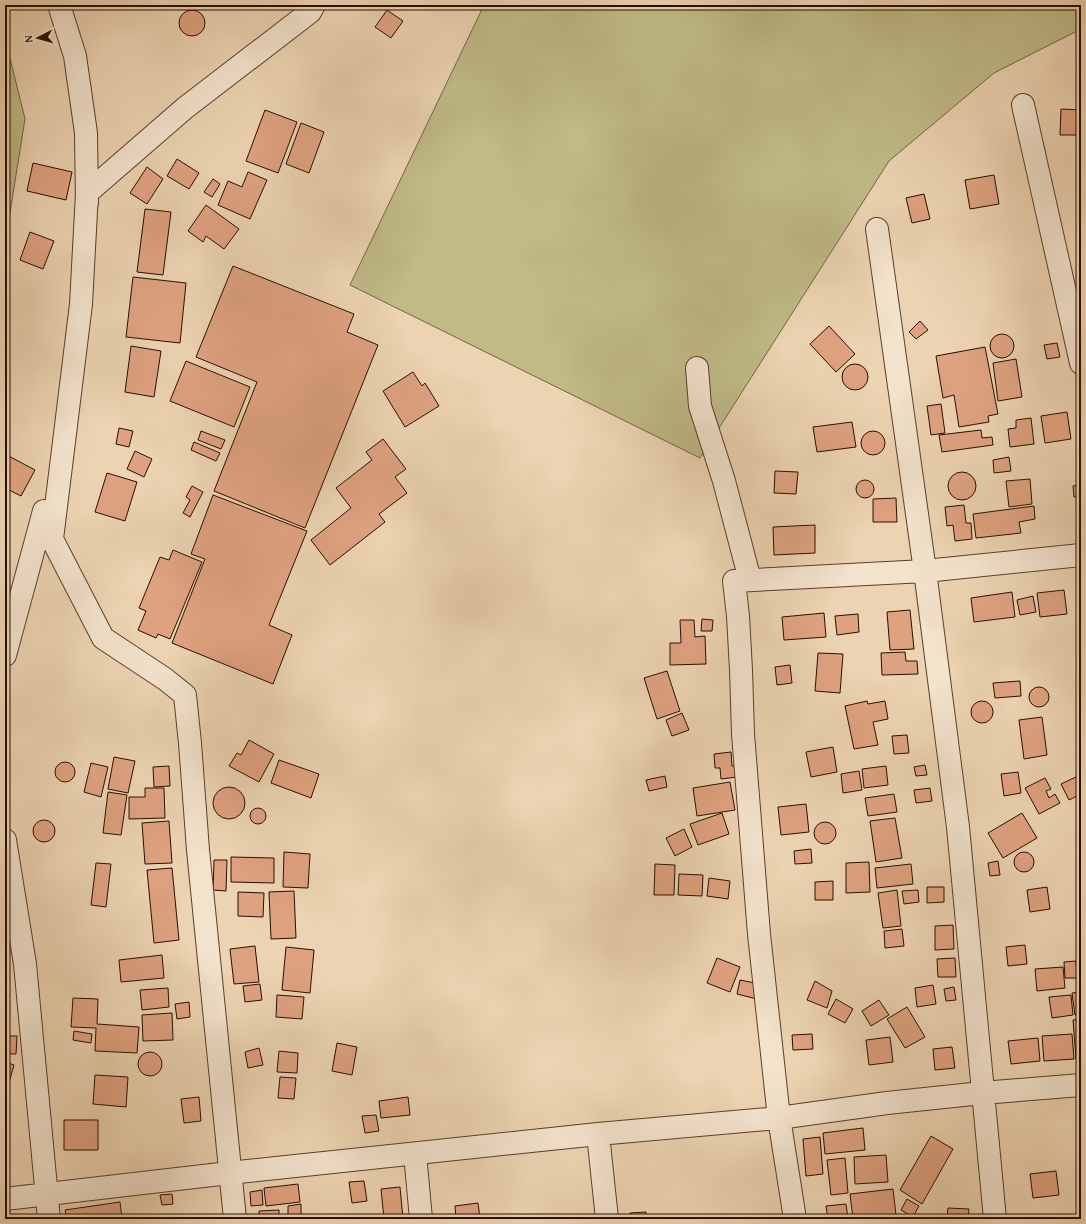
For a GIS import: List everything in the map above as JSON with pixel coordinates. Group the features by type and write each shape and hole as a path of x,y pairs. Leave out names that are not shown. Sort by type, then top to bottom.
{"street":[{"path":"5,655 36,542 65,426 78,342 87,233 86,133 75,56 59,5"},
{"path":"234,1219 198,850 190,744 184,696 165,678 103,638 52,539 81,304 87,192 185,108 310,12 314,5"},
{"path":"1023,105 1081,363"},
{"path":"877,229 925,571 958,827 995,1219"},
{"path":"697,368 700,406 724,481 750,580"},
{"path":"795,1219 779,1118 759,934 743,734 738,616 734,581 925,571 1081,555"},
{"path":"5,840 25,964 49,1219"},
{"path":"5,1199 230,1173 598,1134 779,1118 887,1103 1081,1085"},
{"path":"598,1134 607,1219"},
{"path":"415,1154 421,1219"}],"shaded area":[{"path":"484,5 1081,5 1081,29 994,73 889,161 700,458 350,285"},
{"path":"5,38 25,119 5,244"}],"building":[{"path":"192,10 201,14 205,23 201,32 192,36 183,32 179,23 183,14"},
{"path":"387,10 403,21 391,38 375,27"},
{"path":"1061,109 1081,110 1081,135 1060,135"},
{"path":"265,110 297,122 278,173 246,161"},
{"path":"301,123 324,132 309,173 286,164"},
{"path":"177,159 199,173 189,189 167,176"},
{"path":"33,163 72,172 66,200 27,191"},
{"path":"147,167 163,179 147,204 130,193"},
{"path":"248,172 267,180 250,219 218,205 228,181 242,187"},
{"path":"994,175 999,204 970,209 965,180"},
{"path":"213,179 220,184 212,197 204,192"},
{"path":"924,194 930,219 912,223 906,198"},
{"path":"206,205 239,229 224,249 206,236 203,242 188,231"},
{"path":"145,209 171,212 163,275 137,272"},
{"path":"30,232 54,241 43,269 20,260"},
{"path":"233,266 354,314 347,332 378,345 305,528 214,491 257,382 196,357"},
{"path":"133,277 186,283 180,343 126,337"},
{"path":"920,321 928,330 916,339 909,332"},
{"path":"829,326 855,354 836,372 810,344"},
{"path":"1002,334 1007,335 1013,341 1013,351 1007,357 1002,358 997,357 991,351 990,346 991,341 997,335"},
{"path":"1057,343 1060,357 1047,359 1044,345"},
{"path":"131,346 161,351 154,397 125,392"},
{"path":"985,347 998,414 988,416 989,422 959,427 954,395 943,398 936,356"},
{"path":"1016,359 1022,397 998,401 993,363"},
{"path":"186,361 250,387 234,427 170,401"},
{"path":"855,364 864,368 868,377 864,386 855,390 846,386 842,377 846,368"},
{"path":"413,372 422,386 425,383 439,406 405,427 383,391"},
{"path":"941,404 945,433 931,435 927,406"},
{"path":"1067,412 1071,439 1045,443 1041,416"},
{"path":"1031,418 1034,444 1010,447 1008,429 1016,428 1016,420"},
{"path":"852,422 856,447 817,452 813,427"},
{"path":"119,428 133,431 129,447 116,444"},
{"path":"981,430 982,438 992,437 993,445 942,452 939,435"},
{"path":"201,431 225,440 221,449 198,440"},
{"path":"873,431 882,434 885,443 882,452 873,455 864,452 861,443 864,434"},
{"path":"383,439 406,469 395,477 407,493 379,514 385,522 330,565 311,540 351,508 336,488 372,460 366,452"},
{"path":"194,442 220,453 216,461 191,450"},
{"path":"135,451 152,459 144,477 127,469"},
{"path":"5,454 35,470 21,496 5,488"},
{"path":"1009,457 1011,471 994,473 993,460"},
{"path":"775,471 798,472 796,494 774,493"},
{"path":"962,472 972,476 976,486 972,496 962,500 952,496 948,486 952,476"},
{"path":"107,473 137,482 125,521 95,512"},
{"path":"1030,479 1032,504 1009,507 1006,481"},
{"path":"865,480 872,482 874,489 872,496 865,498 858,496 856,489 858,482"},
{"path":"1078,485 1080,497 1074,497 1073,486"},
{"path":"192,486 203,492 190,517 183,513 190,500 186,497"},
{"path":"213,495 307,531 269,625 292,635 273,684 172,643 205,559 191,554"},
{"path":"896,498 897,522 873,522 873,499"},
{"path":"964,505 966,523 971,523 972,539 955,541 953,525 947,526 945,507"},
{"path":"1034,506 1035,519 1019,522 1021,533 976,538 973,514"},
{"path":"815,525 815,553 774,555 773,527"},
{"path":"173,550 202,562 170,639 158,634 156,638 138,630 146,611 139,608 160,557 169,560"},
{"path":"1064,590 1067,614 1040,617 1037,593"},
{"path":"1012,592 1015,617 974,622 971,598"},
{"path":"1033,596 1036,612 1020,615 1017,600"},
{"path":"910,610 914,649 890,650 887,612"},
{"path":"824,613 826,637 784,640 782,617"},
{"path":"858,614 859,632 837,635 835,616"},
{"path":"702,619 713,620 712,631 701,631"},
{"path":"680,620 694,620 695,637 705,636 706,664 670,665 670,643 681,643"},
{"path":"905,652 906,661 917,661 918,674 882,675 881,653"},
{"path":"818,653 843,654 840,693 815,691"},
{"path":"790,665 792,683 777,685 775,667"},
{"path":"667,671 680,711 657,719 644,678"},
{"path":"1020,681 1021,696 995,698 993,683"},
{"path":"1039,687 1046,690 1049,697 1046,704 1039,707 1032,704 1029,697 1032,690"},
{"path":"867,701 868,704 885,701 888,719 873,722 878,745 854,749 845,706"},
{"path":"982,701 990,704 993,712 990,720 982,723 974,720 971,712 974,704"},
{"path":"682,713 689,730 672,736 666,720"},
{"path":"1042,717 1047,755 1024,759 1019,720"},
{"path":"907,735 909,753 894,754 892,736"},
{"path":"249,740 274,754 259,782 229,766 237,753 241,755"},
{"path":"833,747 837,772 811,777 806,752"},
{"path":"731,752 732,766 736,766 737,777 721,779 720,768 715,768 714,754"},
{"path":"114,757 135,761 128,793 108,789"},
{"path":"279,760 319,774 311,798 271,783"},
{"path":"61,762 69,762 75,768 75,776 69,782 61,782 55,776 55,768"},
{"path":"91,763 108,767 101,797 84,792"},
{"path":"925,765 927,775 916,776 914,767"},
{"path":"169,766 170,786 154,787 153,767"},
{"path":"886,766 888,785 864,788 862,769"},
{"path":"859,771 862,790 843,793 841,774"},
{"path":"1018,772 1021,793 1004,796 1001,774"},
{"path":"665,776 667,787 649,791 646,780"},
{"path":"1078,776 1081,782 1081,794 1069,800 1061,784"},
{"path":"1045,778 1051,789 1046,791 1049,798 1055,794 1060,803 1039,814 1025,788"},
{"path":"730,782 735,810 697,816 693,788"},
{"path":"226,787 232,787 241,791 245,803 241,815 232,819 226,819 217,815 213,806 213,800 217,791"},
{"path":"145,788 164,788 165,818 129,819 129,797 145,797"},
{"path":"930,788 932,801 916,803 914,790"},
{"path":"108,792 127,795 121,835 103,833"},
{"path":"894,794 897,812 868,816 865,798"},
{"path":"806,804 809,832 781,835 778,807"},
{"path":"255,808 261,808 266,813 264,822 261,824 255,824 250,819 250,813"},
{"path":"722,813 729,834 698,845 690,824"},
{"path":"1022,813 1037,838 1003,858 988,833"},
{"path":"895,818 902,858 876,862 870,821"},
{"path":"44,820 52,823 55,831 52,839 44,842 36,839 33,831 36,823"},
{"path":"169,821 172,863 145,864 142,823"},
{"path":"825,822 833,825 836,833 833,841 825,844 817,841 814,833 817,825"},
{"path":"684,829 692,847 675,856 666,838"},
{"path":"811,849 812,863 795,864 794,851"},
{"path":"284,852 310,854 308,888 283,887"},
{"path":"1024,852 1031,855 1034,862 1031,869 1024,872 1017,869 1014,862 1017,855"},
{"path":"231,857 274,858 274,883 231,882"},
{"path":"214,860 227,860 226,891 213,890"},
{"path":"998,861 1000,875 990,876 988,863"},
{"path":"869,862 870,892 846,893 846,863"},
{"path":"96,863 111,864 106,907 91,905"},
{"path":"655,864 675,865 674,895 654,895"},
{"path":"911,864 913,884 877,888 875,868"},
{"path":"172,868 179,940 154,943 147,870"},
{"path":"679,874 703,875 702,896 678,895"},
{"path":"709,878 730,881 728,899 707,896"},
{"path":"833,881 833,900 815,900 815,882"},
{"path":"927,887 944,887 944,902 927,903"},
{"path":"1047,887 1050,909 1030,912 1027,890"},
{"path":"897,890 901,926 883,928 878,893"},
{"path":"918,890 919,902 904,904 902,891"},
{"path":"294,891 296,938 271,939 269,892"},
{"path":"238,892 264,893 263,917 238,916"},
{"path":"953,925 954,949 935,950 935,926"},
{"path":"902,929 904,946 885,948 884,931"},
{"path":"1081,941 1081,957 1078,956"},
{"path":"1025,945 1027,964 1008,966 1006,947"},
{"path":"255,946 259,982 234,984 230,949"},
{"path":"286,947 314,950 310,993 282,990"},
{"path":"162,955 164,978 121,982 119,960"},
{"path":"717,958 740,967 730,992 707,983"},
{"path":"955,958 956,977 938,977 937,959"},
{"path":"1076,961 1077,978 1065,978 1064,962"},
{"path":"1081,961 1081,979 1079,979 1078,962"},
{"path":"1063,967 1065,988 1037,991 1035,969"},
{"path":"740,980 760,984 757,999 737,994"},
{"path":"815,981 832,991 827,1008 807,1000"},
{"path":"260,984 262,1000 245,1002 243,986"},
{"path":"933,985 936,1004 917,1007 915,988"},
{"path":"954,987 956,1000 946,1001 944,989"},
{"path":"168,988 169,1007 142,1010 140,990"},
{"path":"5,989 9,990 5,1003"},
{"path":"1081,992 1081,1015 1075,1015 1072,993"},
{"path":"277,995 304,997 302,1019 276,1017"},
{"path":"1071,995 1073,1015 1052,1018 1049,997"},
{"path":"73,998 98,999 97,1024 139,1027 137,1053 95,1051 96,1028 71,1027"},
{"path":"836,999 853,1009 845,1023 828,1014"},
{"path":"879,1000 889,1015 871,1026 862,1011"},
{"path":"189,1002 190,1017 177,1019 175,1004"},
{"path":"907,1007 925,1037 905,1048 887,1019"},
{"path":"172,1013 173,1040 143,1041 142,1015"},
{"path":"1081,1019 1081,1059 1076,1059 1073,1020"},
{"path":"74,1031 92,1034 91,1043 73,1040"},
{"path":"812,1034 813,1049 793,1050 792,1035"},
{"path":"1072,1034 1074,1059 1044,1061 1042,1036"},
{"path":"5,1036 17,1036 16,1054 5,1054"},
{"path":"890,1037 893,1062 869,1065 866,1040"},
{"path":"1038,1038 1040,1061 1011,1064 1008,1041"},
{"path":"337,1043 357,1047 352,1075 332,1071"},
{"path":"952,1047 955,1068 935,1070 933,1049"},
{"path":"259,1048 263,1065 248,1068 245,1052"},
{"path":"279,1051 298,1053 297,1073 277,1072"},
{"path":"150,1052 158,1056 162,1064 158,1072 150,1076 142,1072 138,1064 142,1056"},
{"path":"5,1062 14,1065 6,1093 5,1092"},
{"path":"95,1075 128,1077 126,1107 93,1104"},
{"path":"280,1077 296,1078 294,1099 278,1098"},
{"path":"199,1097 201,1121 184,1123 181,1099"},
{"path":"408,1097 410,1115 381,1118 379,1101"},
{"path":"376,1115 379,1131 365,1133 362,1116"},
{"path":"64,1120 98,1120 98,1150 64,1150"},
{"path":"863,1128 865,1150 825,1154 823,1133"},
{"path":"931,1136 953,1149 922,1204 900,1190"},
{"path":"820,1137 823,1174 806,1176 803,1139"},
{"path":"886,1155 888,1182 855,1184 854,1157"},
{"path":"845,1158 848,1193 831,1195 827,1160"},
{"path":"1056,1171 1059,1195 1033,1198 1030,1174"},
{"path":"364,1181 367,1201 352,1203 349,1182"},
{"path":"298,1184 300,1202 266,1206 264,1188"},
{"path":"400,1187 403,1219 384,1219 381,1189"},
{"path":"893,1189 896,1215 853,1219 850,1194"},
{"path":"262,1190 263,1205 251,1206 250,1192"},
{"path":"172,1194 173,1204 162,1205 160,1195"},
{"path":"907,1199 919,1206 913,1217 901,1210"},
{"path":"120,1202 122,1219 67,1219 65,1210"},
{"path":"478,1203 480,1218 456,1219 455,1206"},
{"path":"301,1204 301,1217 288,1218 288,1206"},
{"path":"846,1204 848,1219 828,1219 826,1206"},
{"path":"948,1208 969,1209 968,1219 947,1219"},
{"path":"279,1210 279,1219 259,1219 259,1211"},
{"path":"646,1212 646,1219 630,1219 630,1213"}]}
